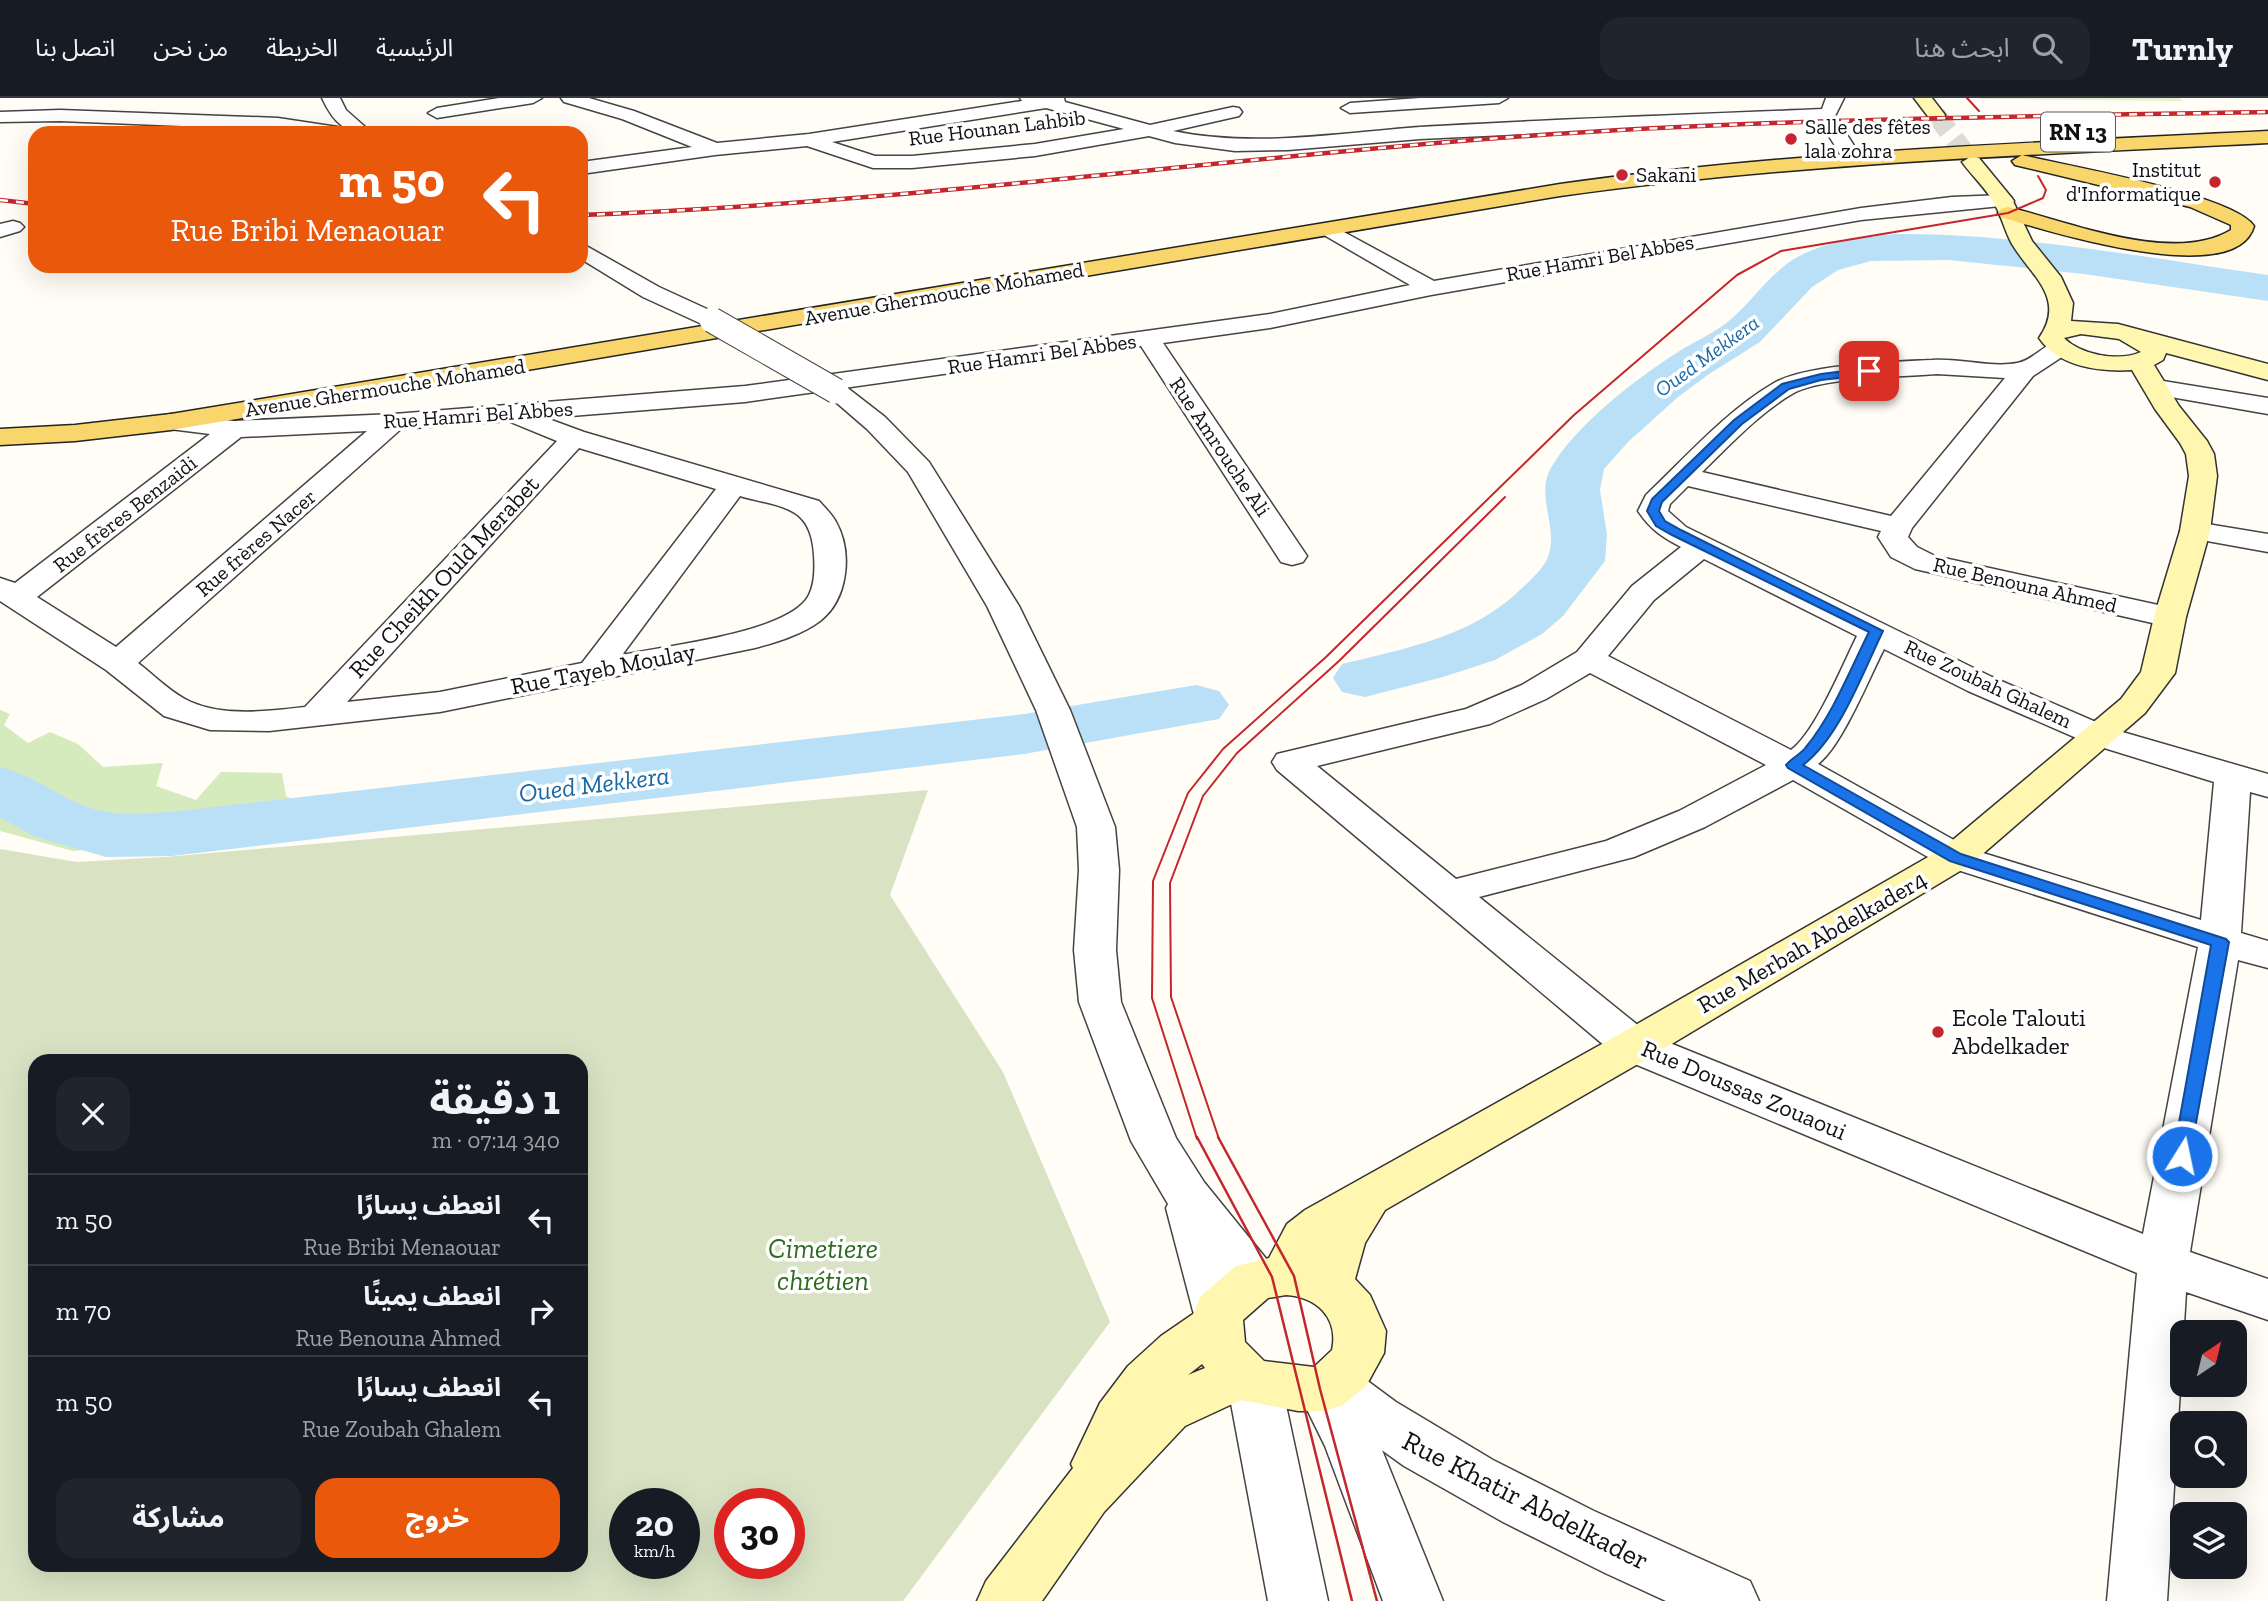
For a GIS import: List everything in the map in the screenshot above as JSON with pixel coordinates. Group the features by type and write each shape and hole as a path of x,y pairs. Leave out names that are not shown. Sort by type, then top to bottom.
{"main road":[{"path":"1923,98 1936,115"},
{"name":"RN 13","path":"1889,155 2003,150 2268,129"},
{"name":"RN 13","path":"1889,155 2022,135 2268,137"},
{"path":"2187,135 2268,148"},
{"path":"2003,150 2030,163"},
{"path":"1951,152 2030,163 2197,203 2231,217 2243,226 2236,239 2219,247 2197,249 2144,246 2012,221"},
{"name":"Avenue Ghermouche Mohamed","path":"0,437 75,433 171,422 1655,176 1889,155"},
{"path":"1972,162 2054,286 2062,312 2063,344"},
{"path":"2054,286 2138,349"},
{"path":"2063,344 2088,327 2138,349 2268,372"},
{"path":"2063,344 2123,380 2162,399"},
{"name":"Rue Merbah Abdelkader4","path":"1261,1296 1340,1241 1369,1195 1634,1046 1956,858 2133,706 2158,673 2170,617 2195,531 2203,476 2200,454 2162,399 2138,349"},
{"path":"1084,1494 1127,1407 1140,1389 1176,1351 1261,1296 1354,1313 1360,1330 1360,1347 1353,1363 1328,1387 1298,1389 1248,1378 1227,1361 1219,1345 1261,1296"},
{"path":"1007,1601 1084,1494 1166,1410 1248,1378"}],"street":[{"path":"331,98 338,113 354,126"},
{"path":"432,105 533,98"},
{"path":"570,98 628,115 715,149"},
{"path":"588,167 715,149 809,140 1038,100 1077,98"},
{"path":"1420,133 1341,105 1499,98"},
{"path":"1038,100 1175,137 1235,145 1288,144 1420,133 1824,114 1830,111 1835,98"},
{"path":"0,115 127,102"},
{"path":"432,105 467,126"},
{"path":"55,111 107,119 273,126"},
{"name":"Rue Hounan Lahbib","path":"809,140 873,162 899,163 1035,150 1151,130 1233,112"},
{"path":"1534,112 1550,127"},
{"path":"1824,114 1852,158"},
{"name":"Rue Hamri Bel Abbes","path":"171,422 234,429 394,422 734,396 1270,321 1431,288 1905,208 2012,221"},
{"path":"1331,230 1431,288"},
{"path":"588,254 651,292 712,320 835,391 876,423 919,468 1003,606 1052,709 1088,803 1096,827 1098,850 1095,950 1100,1003 1154,1141 1186,1195 1261,1296"},
{"name":"Rue Amrouche Ali","path":"1148,339 1292,556"},
{"path":"1682,476 1898,526 2024,371 2063,344"},
{"name":"Rue Zoubah Ghalem","path":"2024,371 1937,367 1890,370 1821,377 1785,387 1738,422 1656,501 1653,511 1661,523 1702,545 1979,684 2100,736 2250,782"},
{"path":"2162,399 2268,406"},
{"name":"Rue Tayeb Moulay","path":"8,593 118,663 176,709 210,720 270,721 440,702 755,638 790,626 817,608 828,584 829,550 822,522 809,507 574,438 509,413"},
{"name":"Rue frères Nacer","path":"118,663 394,422"},
{"name":"Rue frères Benzaidi","path":"8,593 234,429"},
{"name":"Rue Cheikh Ould Merabet","path":"315,716 574,438"},
{"path":"593,671 733,486"},
{"name":"Rue Benouna Ahmed","path":"1898,526 1893,537 1895,544 1902,551 1926,563 2170,617"},
{"path":"2195,531 2268,543"},
{"path":"1702,545 1643,593 1589,659 1793,765 1956,858 2268,955"},
{"path":"1449,893 1620,849 1692,819 1793,765 1811,752 1835,713 1876,631"},
{"name":"Rue Doussas Zouaoui","path":"1589,659 1534,692 1478,717 1290,762 1634,1046 2163,1263 2268,1300"},
{"path":"2137,1601 2163,1263 2250,782"},
{"path":"1248,1378 1298,1601"},
{"path":"1328,1387 1413,1601"},
{"name":"Rue Khatir Abdelkader","path":"1328,1387 1415,1446 1474,1479 1567,1527 1729,1601"}],"green space":[{"path":"2179,98 2183,101 1981,99"},
{"path":"0,710 10,714 4,725 28,743 50,732 78,744 103,767 163,763 156,786 196,800 221,772 282,773 286,796 343,824 73,851 0,831"},
{"name":"Cimetiere chrétien","path":"928,790 890,895 1003,1072 1110,1322 903,1601 0,1601 0,849 77,862 165,857"}],"waterway":[{"name":"Oued Mekkera","path":"1365,678 1473,647 1521,621 1542,603 1577,558 1579,535 1572,490 1576,470 1583,459 1610,431 1661,387 1692,363 1744,332 1797,277 1823,261 1847,253 1897,246 1948,247 2084,262 2268,288"},
{"name":"Oued Mekkera","path":"0,788 58,821 106,835 172,834 1024,734 1196,705"}],"tunnel":[{"path":"1936,115 1972,162"}],"tram line":[{"path":"1967,98 1979,111"},
{"path":"1197,1139 1152,998 1153,881 1188,793 1223,749 1326,657 1574,415 1737,275 1781,251 2008,213 2043,198 2046,190 2038,176"},
{"path":"1219,1139 1171,997 1170,883 1203,796 1237,753 1339,661 1505,497"},
{"path":"1197,1137 1272,1277 1352,1601"},
{"path":"1219,1139 1294,1276 1320,1389 1377,1601"}],"railway":[{"path":"588,215 691,210 912,193 1461,141 1562,134 1764,123 2268,112"},
{"path":"0,200 28,203"}],"place":[{"name":"Salle des fêtes lala zohra","path":"1791,139"},
{"name":"Sakani","path":"1622,175"},
{"name":"Institut d'Informatique","path":"2215,182"},
{"name":"Ecole Talouti Abdelkader","path":"1938,1032"}],"route":[{"path":"1869,371 1821,377 1785,387 1738,422 1656,501 1653,511 1661,523 1676,533 1876,631 1835,713 1811,752 1793,765 1956,858 2220,942 2182,1156"}]}
